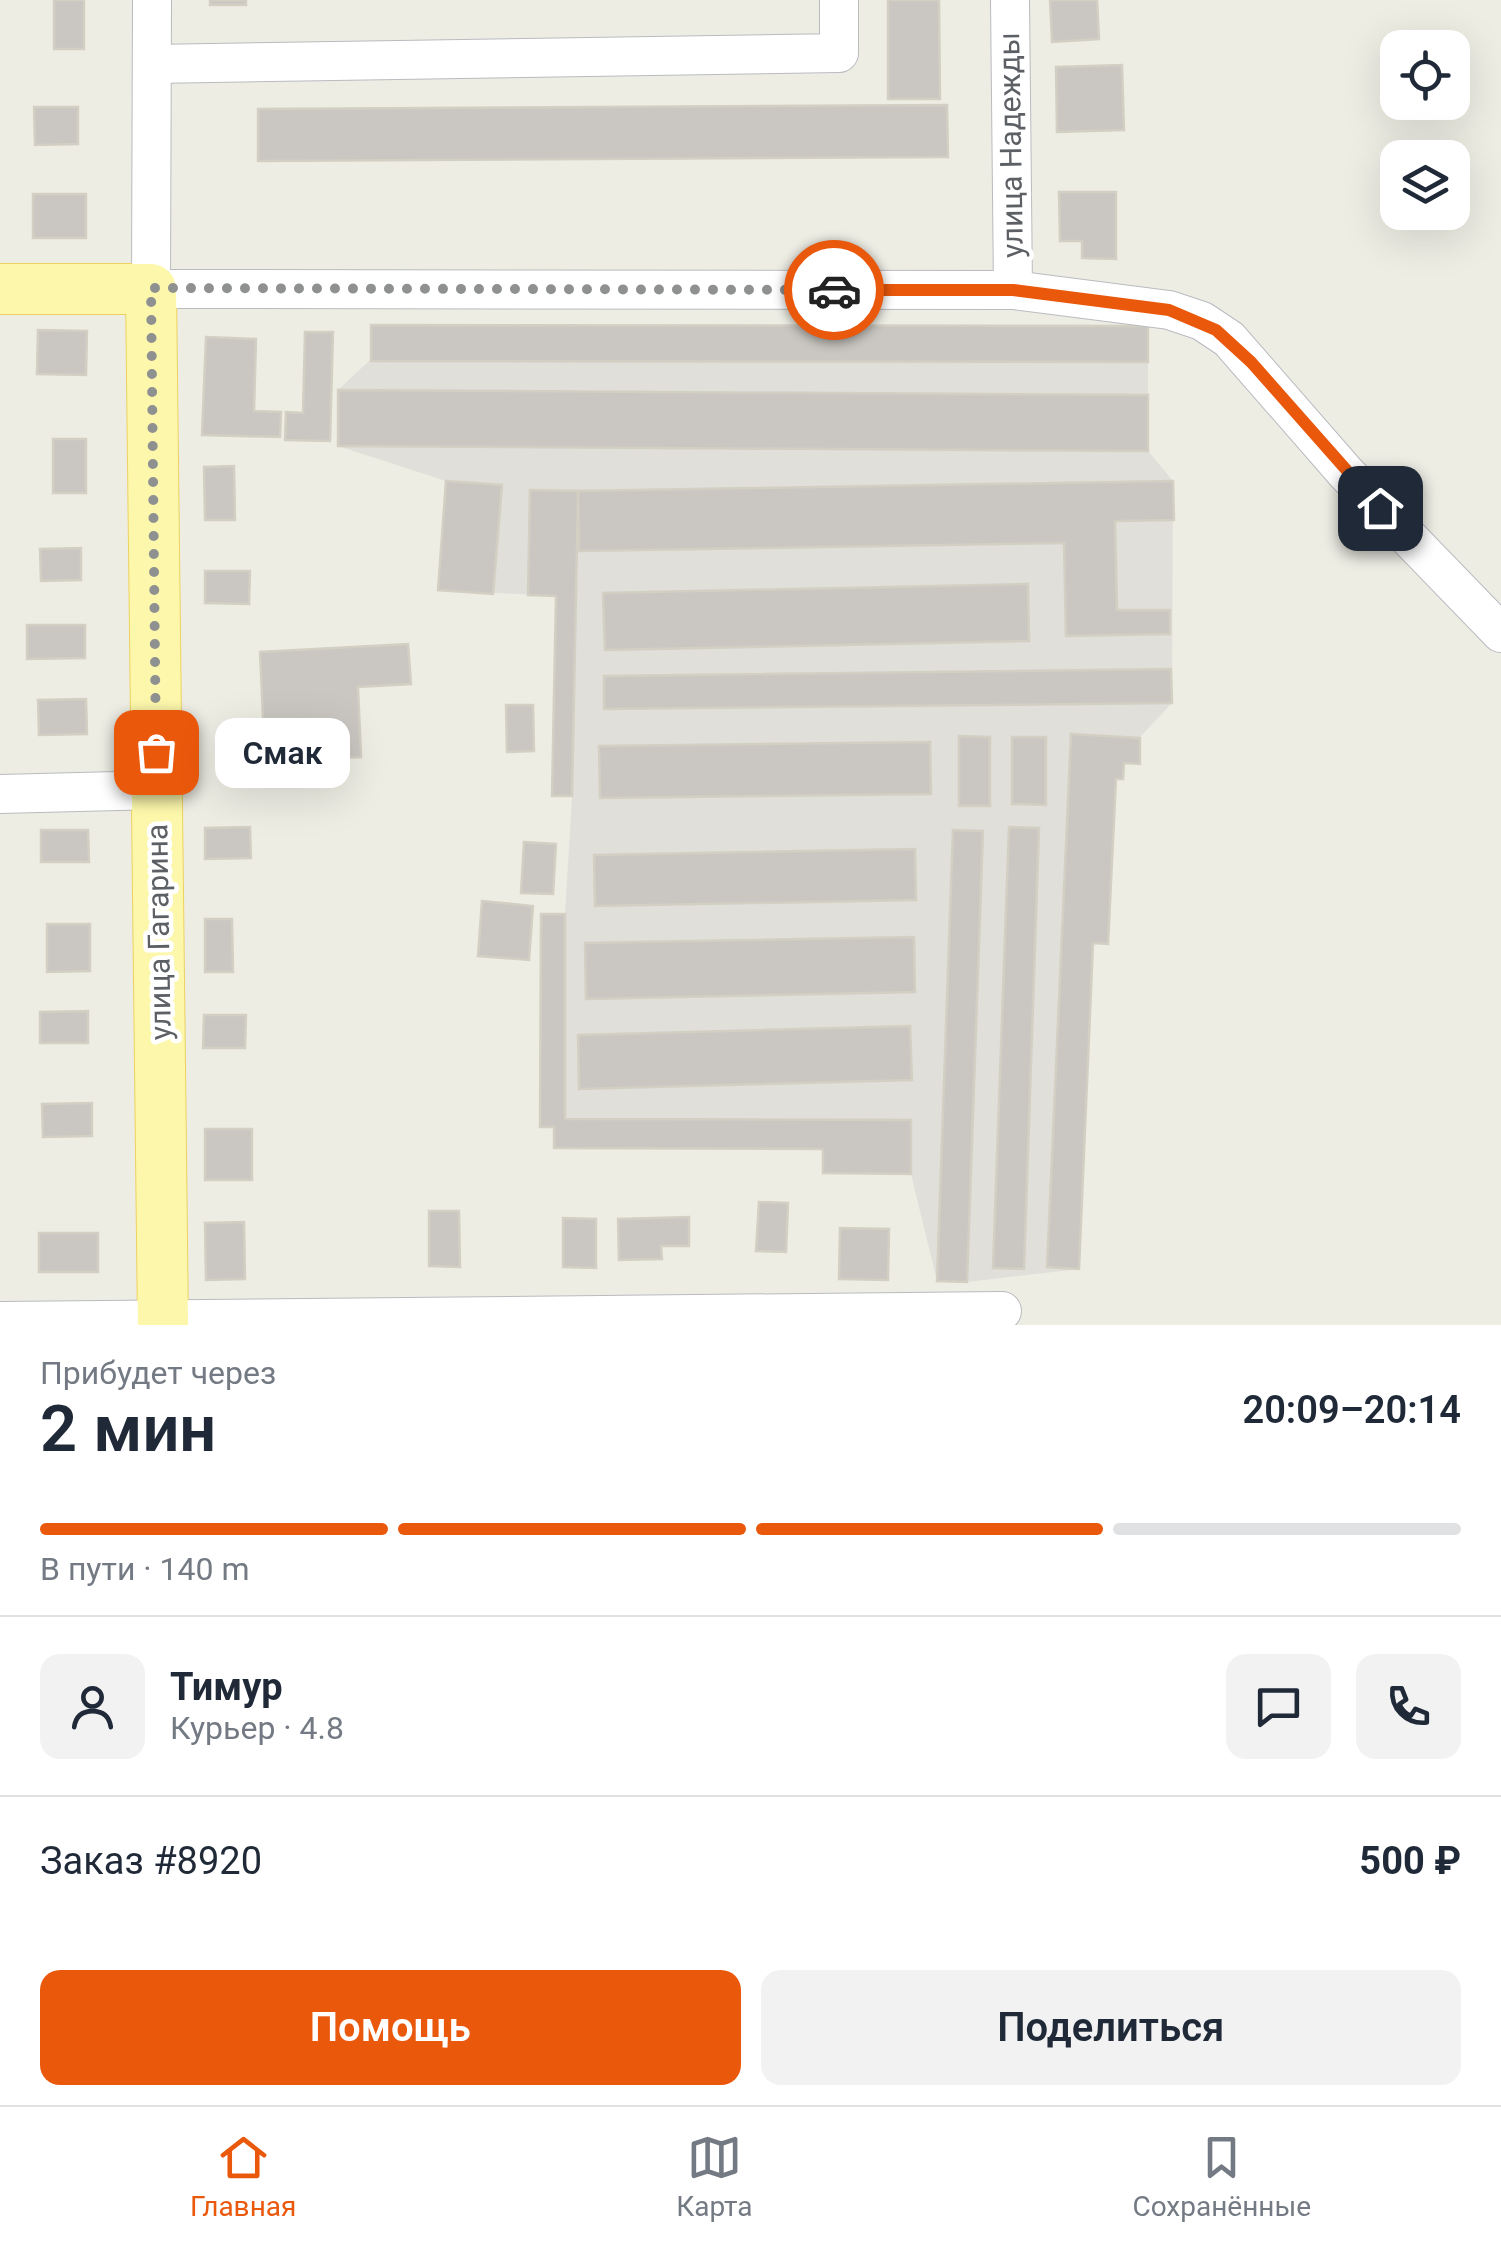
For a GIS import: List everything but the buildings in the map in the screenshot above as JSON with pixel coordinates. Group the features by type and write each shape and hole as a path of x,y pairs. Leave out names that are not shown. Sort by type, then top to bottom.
{"main road":[{"path":"0,289 151,288"},
{"name":"улица Гагарина","path":"151,288 163,1321"}],"street":[{"name":"улица Гагарина","path":"151,288 152,0"},
{"path":"152,64 839,54 839,0"},
{"name":"улица Надежды","path":"1010,0 1013,290"},
{"path":"151,288 1013,290 1169,310 1216,330 1251,362 1346,473 1501,633"},
{"path":"0,794 157,790"},
{"path":"0,1321 1002,1311"}],"shaded area":[{"path":"371,325 1148,326 1148,451 1173,481 1172,703 1140,737 1140,764 1125,764 1123,779 1116,780 1108,944 1093,944 1079,1269 967,1282 937,1281 911,1174 823,1173 822,1149 554,1148 553,1127 540,1127 541,914 565,914 572,797 552,796 556,596 438,590 446,481 338,446 338,390 370,360"}],"way so far":[{"path":"156,752 151,288 834,290"}],"place":[{"name":"Смак","path":"156,752"}],"route":[{"path":"834,290 1013,290 1169,310 1202,321 1229,339 1251,362 1380,508"}]}
